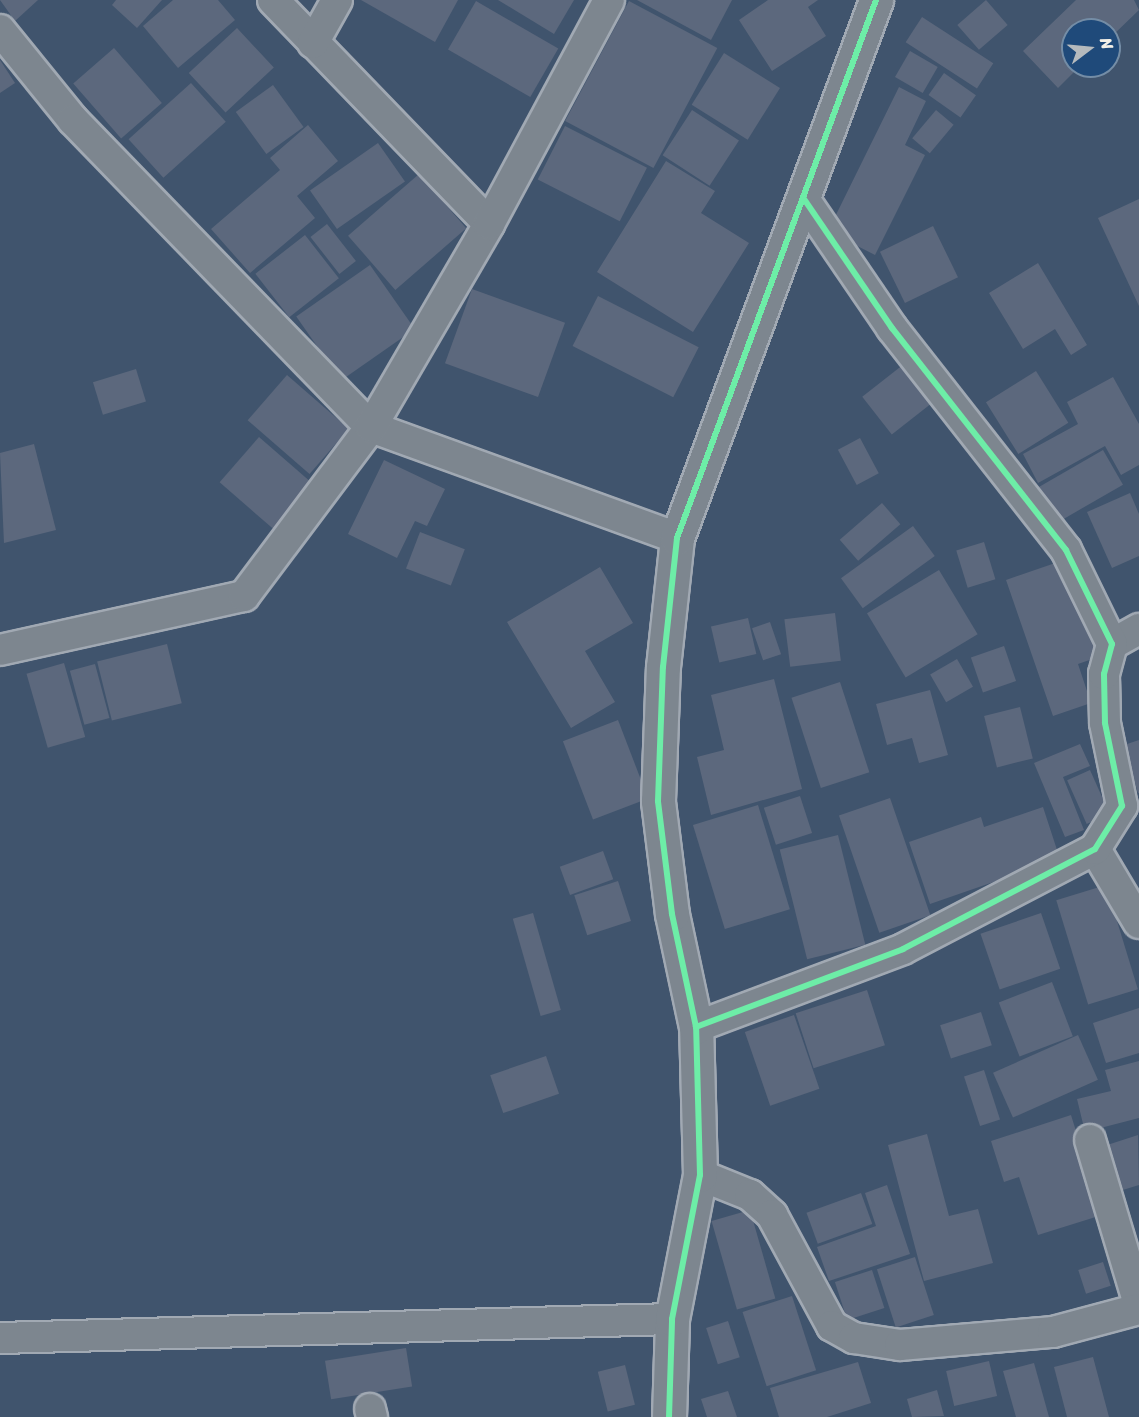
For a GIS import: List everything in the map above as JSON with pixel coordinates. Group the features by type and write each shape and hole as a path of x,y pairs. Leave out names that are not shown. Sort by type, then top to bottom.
{"street":[{"path":"273,0 489,224"},
{"path":"313,43 337,0"},
{"path":"0,650 244,596 371,427 489,224 609,0"},
{"path":"669,1417 672,1318 700,1175 696,1027 672,914 658,801 663,667 677,538 876,0"},
{"path":"0,30 74,120 371,427 677,538"},
{"path":"696,1027 903,949 1095,849 1130,805 1105,723 1104,674 1112,644 1066,550 892,328 804,199"},
{"path":"1112,644 1139,629"},
{"path":"1095,849 1139,923"},
{"path":"1090,1140 1139,1304"},
{"path":"700,1175 750,1195 772,1215 832,1326 854,1338 900,1346 1053,1332 1139,1309"},
{"path":"0,1338 672,1318"}],"building":[{"path":"0,0 38,0 15,21"},
{"path":"116,0 162,0 137,28 112,5"},
{"path":"173,0 218,0 235,20 178,68 143,26"},
{"path":"361,0 458,0 435,42"},
{"path":"498,0 574,0 554,34"},
{"path":"637,0 732,0 711,40"},
{"path":"768,0 818,0 808,7 826,36 772,71 739,20"},
{"path":"986,0 1008,25 979,50 957,25"},
{"path":"1076,0 1134,0 1139,10 1121,27 1121,18 1061,18 1061,78 1068,78 1058,88 1023,51"},
{"path":"476,1 558,48 530,97 448,49"},
{"path":"629,1 717,48 653,168 565,121"},
{"path":"922,17 993,63 977,88 906,42"},
{"path":"237,28 274,67 226,113 189,73"},
{"path":"114,48 162,103 121,139 73,83"},
{"path":"910,51 938,67 923,93 895,77"},
{"path":"724,53 780,88 748,140 692,105"},
{"path":"0,60 15,83 0,93"},
{"path":"944,73 976,95 960,117 929,95"},
{"path":"191,83 226,122 163,178 129,139"},
{"path":"273,85 304,127 266,154 236,112"},
{"path":"899,87 926,101 905,145 925,155 875,255 828,231"},
{"path":"692,110 739,140 710,186 663,155"},
{"path":"936,110 954,125 930,153 912,138"},
{"path":"308,125 338,161 297,196 315,218 250,273 211,229 280,170 270,158"},
{"path":"565,126 647,168 620,221 538,179"},
{"path":"378,143 405,182 337,229 310,191"},
{"path":"666,161 715,191 701,213 749,243 693,332 597,272"},
{"path":"419,174 466,228 395,290 348,236"},
{"path":"1139,199 1139,306 1098,218"},
{"path":"327,224 356,261 339,274 310,237"},
{"path":"933,226 958,277 905,303 880,252"},
{"path":"305,235 339,278 289,317 255,274"},
{"path":"1038,263 1087,345 1071,355 1055,329 1023,349 989,293"},
{"path":"370,265 415,329 341,381 296,317"},
{"path":"472,289 565,323 538,397 445,363"},
{"path":"598,296 699,347 673,397 573,346"},
{"path":"904,364 934,402 892,434 862,397"},
{"path":"136,369 146,402 103,415 93,382"},
{"path":"1036,371 1068,423 1018,454 986,402"},
{"path":"287,375 349,429 310,474 248,420"},
{"path":"1113,377 1139,424 1139,465 1121,475 1105,446 1038,483 1023,454 1078,424 1067,402"},
{"path":"259,437 317,488 278,533 220,482"},
{"path":"860,438 879,473 857,485 838,450"},
{"path":"34,444 56,530 4,543 0,453"},
{"path":"1103,450 1123,485 1055,524 1035,489"},
{"path":"384,460 445,489 427,526 415,521 397,558 348,534"},
{"path":"1130,493 1139,514 1139,556 1112,568 1087,512"},
{"path":"882,503 900,524 858,561 840,540"},
{"path":"913,526 935,556 863,608 841,578"},
{"path":"420,532 465,549 451,586 406,568"},
{"path":"984,542 995,579 968,588 956,550"},
{"path":"1064,560 1098,657 1078,664 1091,703 1053,716 1006,580"},
{"path":"600,567 633,623 585,651 615,702 571,728 507,622"},
{"path":"939,570 978,634 906,678 867,613"},
{"path":"835,613 841,661 790,667 784,619"},
{"path":"748,618 756,654 719,663 711,627"},
{"path":"770,622 781,654 763,660 752,628"},
{"path":"167,644 182,703 112,721 97,661"},
{"path":"1004,646 1016,681 983,692 971,657"},
{"path":"957,659 973,687 946,702 930,674"},
{"path":"64,663 85,737 48,748 27,674"},
{"path":"95,664 109,718 84,725 70,671"},
{"path":"774,679 802,789 711,815 697,757 724,750 711,695"},
{"path":"840,682 869,772 821,788 791,698"},
{"path":"930,690 948,755 919,763 912,738 887,745 876,704"},
{"path":"1020,707 1033,758 997,767 984,716"},
{"path":"618,720 648,798 593,820 563,741"},
{"path":"1139,740 1139,793 1138,793 1124,745"},
{"path":"1080,744 1090,766 1063,777 1084,830 1065,837 1034,763"},
{"path":"1090,770 1110,814 1087,824 1067,780"},
{"path":"800,796 812,833 776,845 764,808"},
{"path":"890,798 930,915 879,933 839,816"},
{"path":"758,805 790,909 725,929 693,825"},
{"path":"1043,807 1060,859 930,904 909,842 981,817 984,827"},
{"path":"838,835 865,945 807,959 780,850"},
{"path":"603,851 613,879 570,895 560,867"},
{"path":"618,881 631,921 587,935 574,895"},
{"path":"1106,885 1138,989 1088,1004 1056,900"},
{"path":"533,913 561,1010 541,1016 513,919"},
{"path":"1041,913 1060,969 1000,990 980,934"},
{"path":"1052,982 1073,1036 1020,1057 999,1002"},
{"path":"867,990 885,1045 814,1068 796,1013"},
{"path":"1139,1008 1139,1053 1106,1063 1093,1023"},
{"path":"981,1012 992,1045 951,1059 940,1025"},
{"path":"794,1015 819,1089 770,1106 745,1032"},
{"path":"1078,1035 1098,1080 1013,1118 993,1073"},
{"path":"546,1056 559,1094 503,1113 490,1075"},
{"path":"1139,1061 1139,1118 1085,1132 1077,1099 1111,1091 1105,1070"},
{"path":"984,1070 1000,1119 980,1126 964,1076"},
{"path":"1071,1115 1102,1215 1038,1235 1019,1177 1004,1182 991,1141"},
{"path":"927,1134 949,1216 978,1209 993,1263 924,1281 888,1145"},
{"path":"1138,1135 1139,1185 1113,1193 1098,1148"},
{"path":"887,1185 910,1254 829,1281 817,1247 876,1226 865,1193"},
{"path":"861,1193 872,1224 818,1244 806,1213"},
{"path":"750,1210 775,1298 737,1309 712,1221"},
{"path":"915,1257 934,1315 896,1327 877,1269"},
{"path":"1103,1262 1111,1286 1086,1294 1078,1270"},
{"path":"872,1270 884,1308 847,1320 835,1282"},
{"path":"792,1296 816,1370 767,1386 743,1312"},
{"path":"728,1321 740,1357 718,1364 706,1328"},
{"path":"406,1348 412,1387 331,1399 325,1361"},
{"path":"1093,1357 1109,1417 1067,1417 1054,1367"},
{"path":"989,1361 997,1396 954,1406 946,1371"},
{"path":"858,1362 871,1403 827,1417 779,1417 770,1388"},
{"path":"1034,1363 1049,1417 1016,1417 1003,1371"},
{"path":"625,1365 635,1405 608,1412 598,1372"},
{"path":"937,1390 944,1416 912,1417 907,1399"},
{"path":"728,1391 737,1417 707,1417 701,1399"}],"cycle path":[{"path":"669,1417 672,1319 700,1175 696,1027 672,914 658,801 663,667 677,538 876,0"},
{"path":"696,1027 903,949 1095,849 1122,806 1105,723 1104,674 1112,644 1066,550 892,328 804,199"}]}
